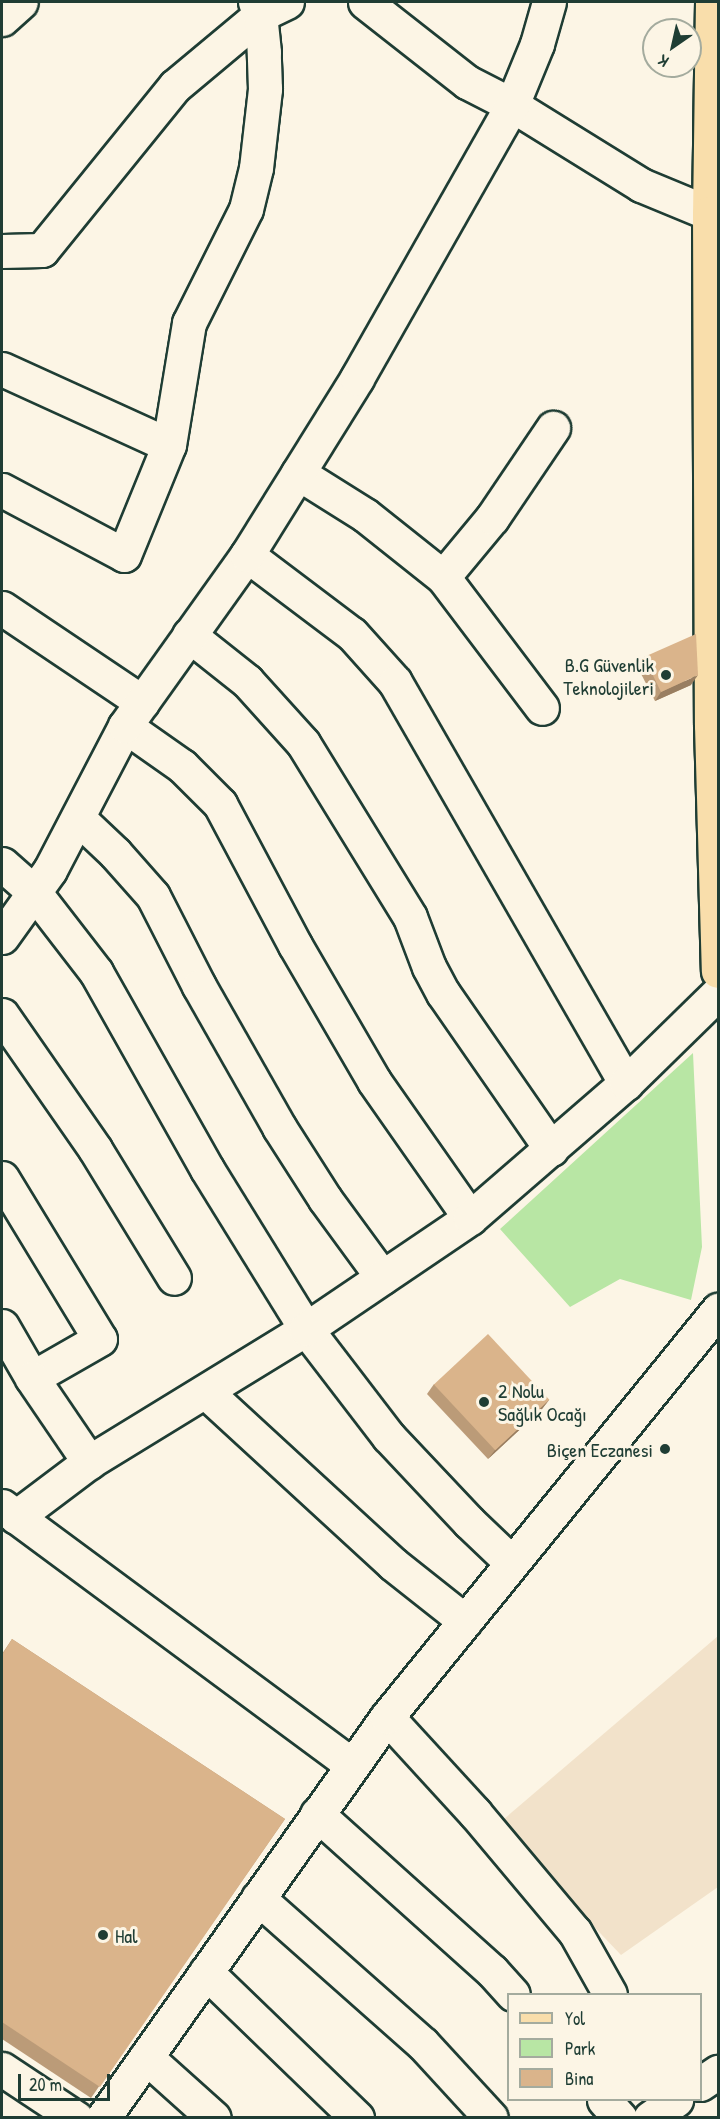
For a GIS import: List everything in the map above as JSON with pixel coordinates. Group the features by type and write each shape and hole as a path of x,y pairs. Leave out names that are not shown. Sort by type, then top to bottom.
{"main road":[{"path":"712,2 714,114 709,213 714,501 711,725 718,970"}],"street":[{"path":"2,19 21,2"},
{"path":"365,2 447,68 512,105 641,186 709,213"},
{"path":"2,937 35,893 133,714 247,555 357,378 512,105 534,52 549,2"},
{"path":"2,251 42,250 175,86 267,6"},
{"path":"2,490 124,555 169,445 189,323 246,209 256,168 265,89 267,6"},
{"path":"2,369 169,445"},
{"path":"443,577 492,518 553,429"},
{"path":"298,473 365,515 443,577 542,708"},
{"path":"247,555 352,634 395,682 626,1083"},
{"path":"2,608 133,714 220,804 295,945 374,1081 470,1218"},
{"path":"189,635 247,681 303,743 410,917 429,967 443,993 551,1149"},
{"path":"78,818 115,853 153,896 199,986 279,1127 325,1199 382,1277"},
{"path":"2,864 35,893 68,932 96,972 207,1169 306,1329 388,1436 461,1514 512,1563"},
{"path":"352,1765 9,1512 306,1329 470,1218 626,1083 718,993"},
{"path":"2,1015 95,1149 174,1278"},
{"path":"2,1178 100,1339 32,1378"},
{"path":"103,2118 387,1717 718,1310"},
{"path":"2,1326 32,1378 89,1462"},
{"path":"206,1392 393,1564 465,1621"},
{"path":"387,1717 475,1813 575,1932 609,1993"},
{"path":"317,1814 492,1971 511,1993"},
{"path":"258,1898 423,2044 490,2118"},
{"path":"206,1972 357,2118"},
{"path":"146,2057 214,2118"},
{"path":"2,2069 76,2118"},
{"path":"702,2083 718,2072"},
{"path":"605,2101 620,2118"}],"shaded area":[{"path":"718,1636 718,1887 621,1955 497,1825"}],"green space":[{"path":"693,1053 702,1247 691,1300 620,1279 570,1307 500,1229"}],"building":[{"name":"B.G Güvenlik Teknolojileri","path":"696,634 698,675 661,692 644,657"},
{"name":"2 Nolu Sağlık Ocağı","path":"488,1334 549,1400 495,1450 434,1384"},
{"name":"Hal","path":"12,1639 285,1819 100,2087 2,2022 2,1655"}],"place":[{"name":"B.G Güvenlik Teknolojileri","path":"666,675"},
{"name":"2 Nolu Sağlık Ocağı","path":"484,1402"},
{"name":"Biçen Eczanesi","path":"665,1449"},
{"name":"Hal","path":"103,1935"}]}
